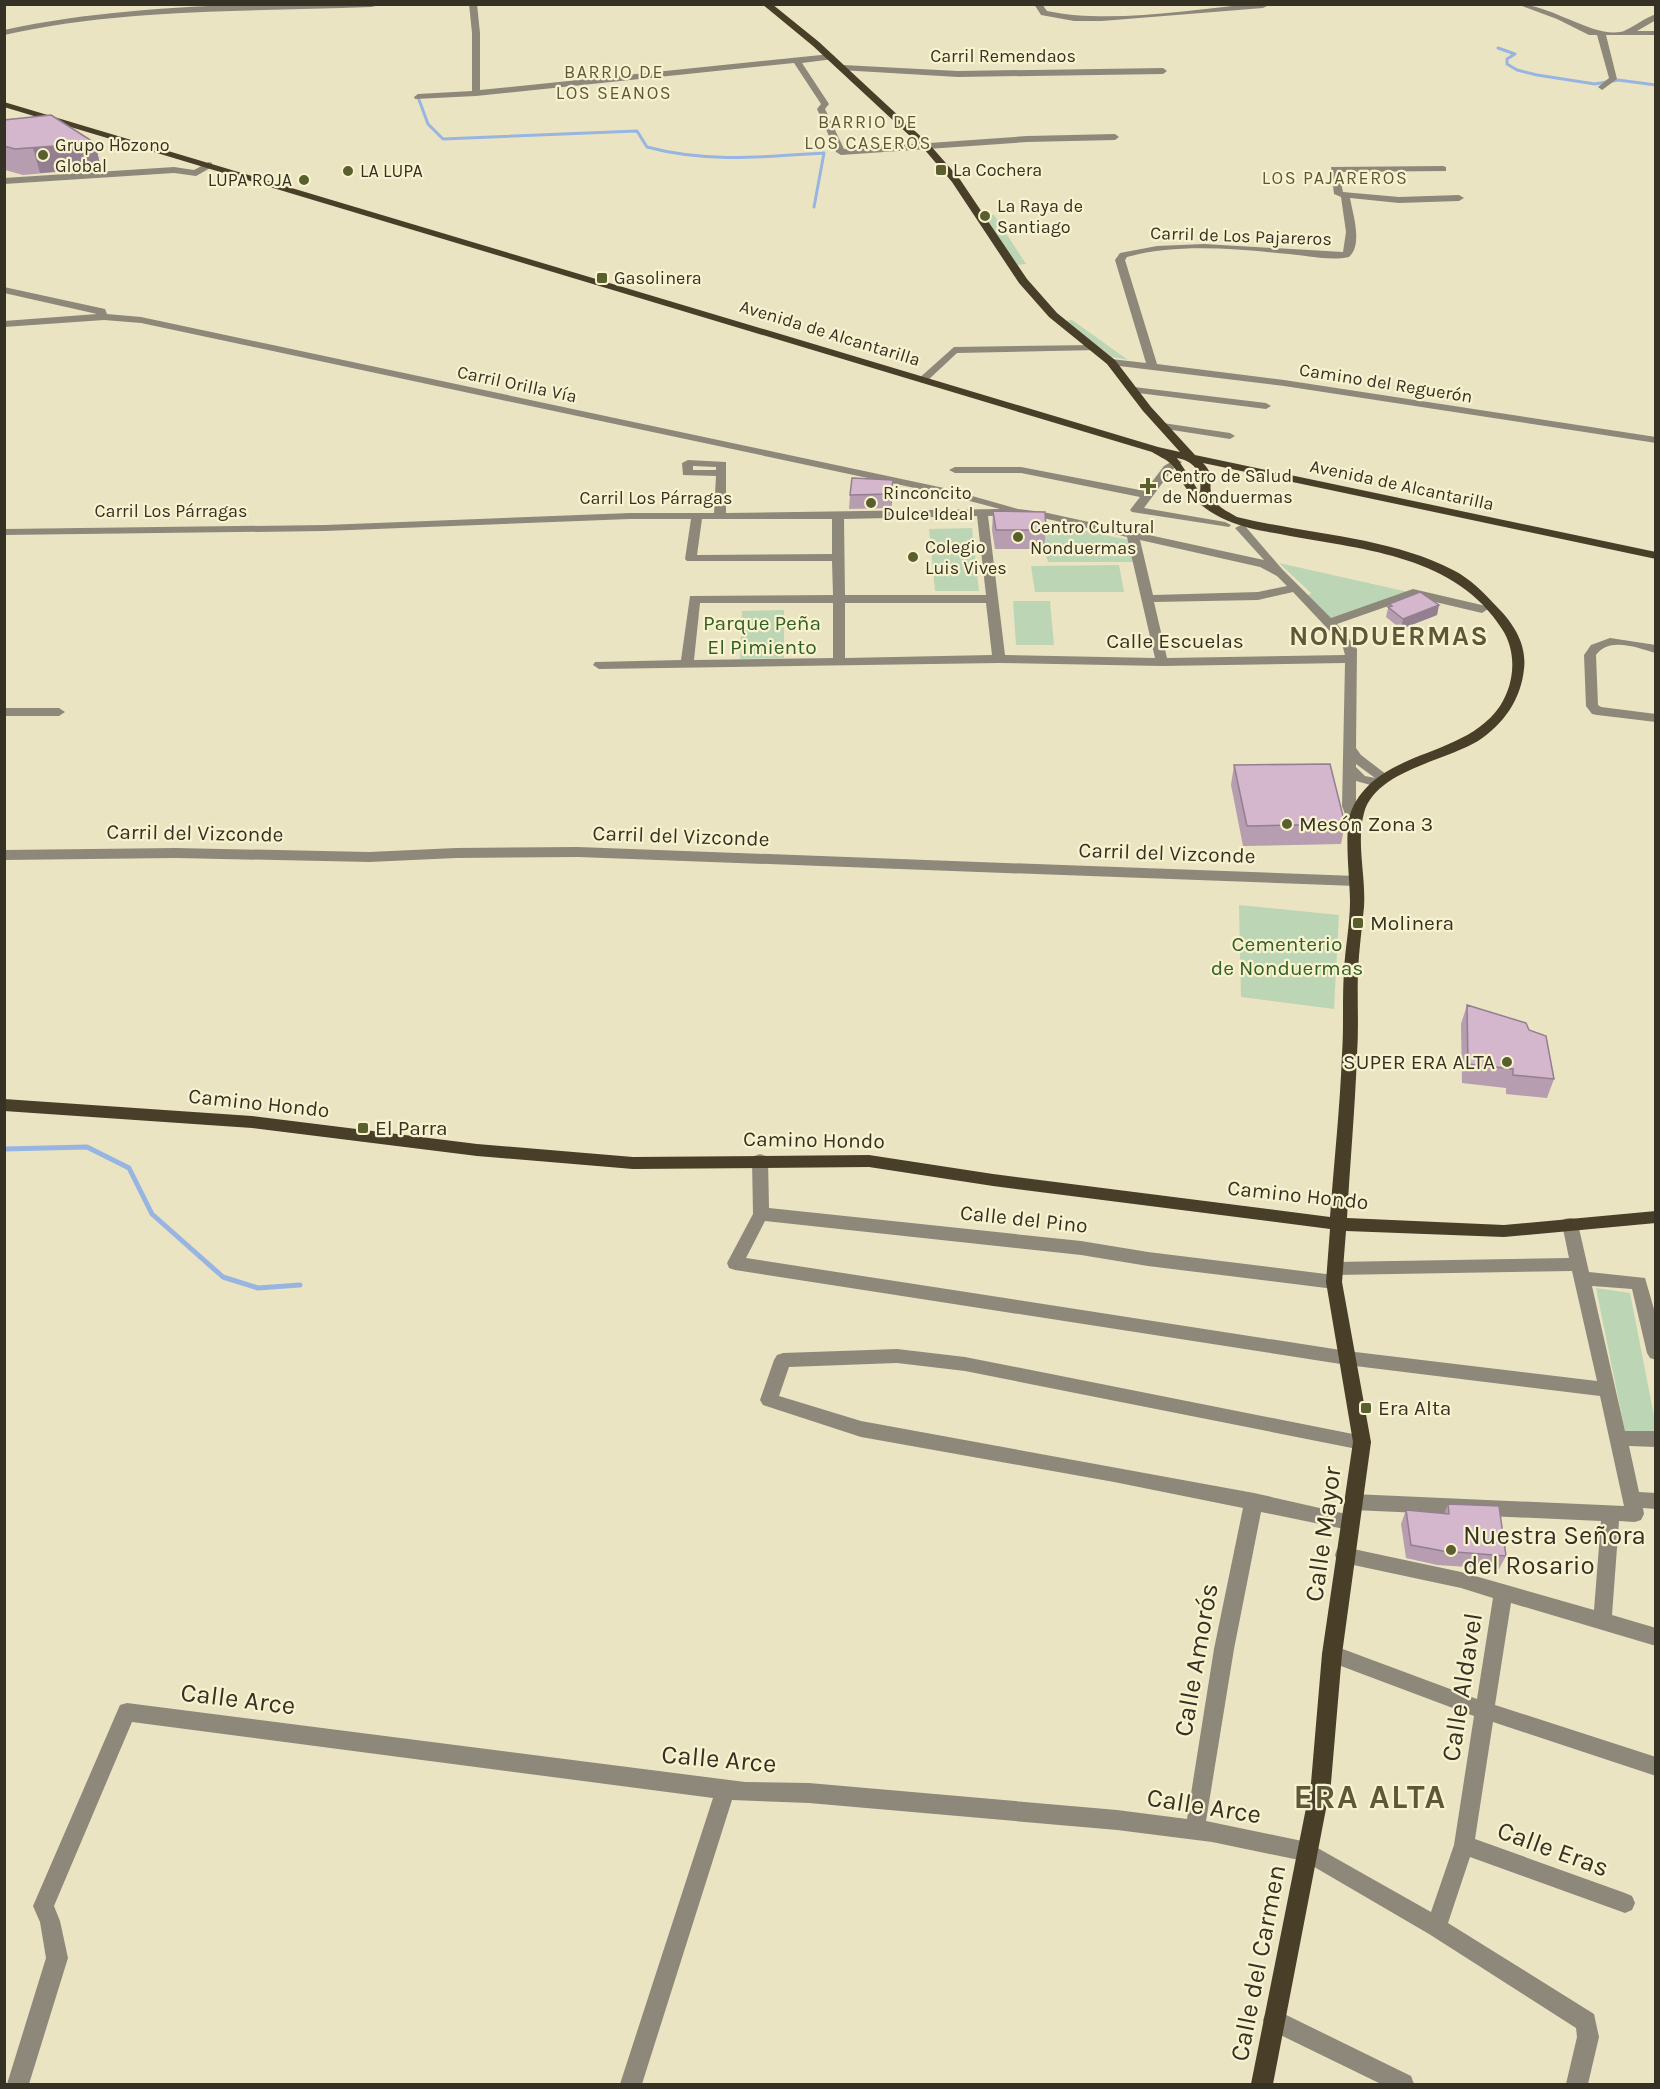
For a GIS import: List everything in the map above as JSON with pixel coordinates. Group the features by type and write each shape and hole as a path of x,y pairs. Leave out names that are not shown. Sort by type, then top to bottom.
{"main road":[{"path":"766,4 843,68 926,146 957,180 1023,281 1053,315 1111,362 1162,426 1207,477 1206,495 1224,520"},
{"name":"Avenida de Alcantarilla","path":"4,104 1156,450 1656,556"},
{"path":"1156,450 1176,462 1197,497 1224,520 1382,548 1424,561 1465,582 1483,597 1507,625 1517,647 1519,670 1516,686 1500,715 1491,725 1471,739 1407,765 1381,780 1360,804 1355,822"},
{"path":"1183,474 1190,458"},
{"path":"1207,477 1218,471 1242,470"},
{"name":"Calle Mayor","path":"1307,1852 1321,1783 1332,1654 1344,1556 1362,1442 1334,1276 1350,1053 1356,881 1355,822"},
{"name":"Camino Hondo","path":"4,1105 252,1122 477,1150 633,1163 759,1160 869,1161 993,1180 1337,1224 1504,1231 1656,1217"},
{"name":"Calle del Carmen","path":"1262,2085 1307,1852"}],"street":[{"path":"4,33 47,22 167,11 381,4"},
{"path":"473,4 477,33 476,93"},
{"path":"1038,4 1044,13 1074,19 1102,19 1263,6"},
{"path":"1179,4 1229,4"},
{"path":"1521,4 1560,17 1592,33 1656,33"},
{"path":"1606,34 1637,28 1656,16"},
{"path":"1602,87 1613,78 1606,34"},
{"path":"418,97 831,57"},
{"path":"797,62 825,104 821,109 841,152 1027,139 1115,136"},
{"name":"Carril Remendaos","path":"843,68 958,74 1163,71"},
{"path":"4,181 174,170 196,173 209,165"},
{"name":"Carril de Los Pajareros","path":"1153,368 1120,260 1123,255 1142,250 1181,248 1274,250 1346,255 1350,251 1351,232 1345,195 1340,194 1334,169 1443,169"},
{"path":"1345,195 1399,200 1459,198"},
{"path":"4,290 101,311 104,317"},
{"name":"Carril Orilla Vía","path":"4,324 104,317 141,320 944,491 1003,505 1018,512"},
{"path":"922,380 954,350 1093,348"},
{"name":"Camino del Reguerón","path":"1111,362 1284,383 1656,440"},
{"path":"1134,390 1266,406"},
{"path":"1162,426 1230,436"},
{"path":"1176,462 1168,468 1136,510 1224,520"},
{"path":"955,470 1021,470 1147,495"},
{"path":"720,516 722,473"},
{"path":"1183,474 1194,479 1207,477"},
{"name":"Carril Los Párragas","path":"4,532 326,528 514,519 1018,512 1264,564 1281,573 1329,622 1347,642 1352,659"},
{"path":"982,514 999,659"},
{"path":"697,516 692,559 838,557"},
{"path":"838,516 839,661"},
{"path":"1241,528 1281,573"},
{"path":"1133,536 1162,662"},
{"path":"1149,599 1258,596 1295,588"},
{"path":"1329,622 1413,593 1482,609"},
{"path":"687,663 694,599 992,598"},
{"path":"1656,649 1609,642 1598,645 1590,655 1592,706 1597,711 1656,718"},
{"name":"Calle Escuelas","path":"599,665 999,659 1162,662 1352,659"},
{"path":"1352,659 1349,806 1355,822"},
{"path":"4,712 59,712"},
{"path":"1351,751 1381,780"},
{"path":"1349,768 1361,779 1381,780"},
{"name":"Carril del Vizconde","path":"4,855 176,853 369,857 456,853 578,852 1356,881"},
{"path":"759,1160 761,1214 735,1263 1347,1358 1608,1390"},
{"name":"Calle del Pino","path":"761,1214 1081,1248 1148,1259 1334,1276 1581,1271 1639,1283 1656,1353"},
{"path":"1353,1502 1635,1514 1570,1224"},
{"path":"1349,1522 1254,1501 861,1429 769,1400 783,1360 897,1356 965,1364 1362,1442"},
{"path":"1618,1438 1656,1439"},
{"path":"1632,1499 1656,1501"},
{"name":"Calle Amorós","path":"1195,1830 1224,1649 1254,1501"},
{"path":"1602,1622 1611,1512"},
{"path":"1344,1556 1461,1580 1656,1637"},
{"name":"Calle Aldavel","path":"1436,1928 1464,1845 1503,1594"},
{"path":"1332,1654 1486,1711 1656,1767"},
{"name":"Calle Arce","path":"18,2085 57,1958 50,1922 43,1906 127,1712 725,1790 809,1793 1105,1819 1195,1830 1307,1852 1436,1928 1586,2022 1588,2037 1576,2085"},
{"path":"631,2085 725,1790"},
{"name":"Calle Eras","path":"1464,1845 1624,1903"},
{"path":"1274,2020 1403,2085"}],"green space":[{"path":"994,215 1026,264 1017,265 985,216"},
{"path":"1072,320 1128,360 1112,357 1065,321"},
{"path":"1044,522 1129,540 1133,562 1048,562 1044,549"},
{"path":"972,528 979,591 935,591 929,529"},
{"path":"1279,563 1413,593 1329,623 1305,598 1311,593"},
{"path":"1119,565 1124,592 1035,592 1031,566"},
{"path":"1013,601 1050,601 1054,645 1016,645"},
{"name":"Parque Peña El Pimiento","path":"784,610 784,658 740,659 742,611"},
{"name":"Cementerio de Nonduermas","path":"1239,905 1339,915 1334,1009 1241,997"},
{"path":"1596,1288 1630,1293 1655,1421 1655,1436 1625,1432"}],"building":[{"path":"51,115 95,143 15,149 4,146 4,120"},
{"path":"852,478 893,480 891,494 850,495"},
{"path":"993,511 1045,512 1046,530 996,530"},
{"path":"1420,592 1439,605 1403,619 1388,607 1392,606 1389,604"},
{"name":"Mesón Zona 3","path":"1330,764 1345,824 1247,826 1234,765"},
{"path":"1467,1005 1526,1023 1529,1030 1546,1036 1554,1079 1513,1075 1513,1069 1468,1064"},
{"name":"Nuestra Señora del Rosario","path":"1448,1504 1499,1506 1506,1556 1443,1551 1411,1545 1406,1510 1449,1514"}],"waterway":[{"path":"1498,48 1515,54 1507,59 1507,64 1517,70 1537,75 1595,84 1618,80 1656,85"},
{"path":"418,97 428,124 443,139 637,131 647,147 691,155 735,158 824,153 814,207"},
{"path":"4,1149 87,1147 129,1168 152,1214 223,1277 258,1288 300,1285"}],"place":[{"name":"Grupo Hozono Global","path":"43,155"},
{"name":"La Cochera","path":"941,170"},
{"name":"LA LUPA","path":"348,171"},
{"name":"LUPA ROJA","path":"304,180"},
{"name":"La Raya de Santiago","path":"985,216"},
{"name":"Gasolinera","path":"602,278"},
{"name":"Centro de Salud de Nonduermas","path":"1148,486"},
{"name":"Rinconcito Dulce Ideal","path":"871,503"},
{"name":"Centro Cultural Nonduermas","path":"1018,537"},
{"name":"Colegio Luis Vives","path":"913,557"},
{"name":"Mesón Zona 3","path":"1287,824"},
{"name":"Molinera","path":"1358,923"},
{"name":"SUPER ERA ALTA","path":"1507,1062"},
{"name":"El Parra","path":"363,1128"},
{"name":"Era Alta","path":"1366,1408"},
{"name":"Nuestra Señora del Rosario","path":"1451,1550"}],"district":[{"name":"BARRIO DE LOS SEANOS","path":"614,82"},
{"name":"BARRIO DE LOS CASEROS","path":"868,132"},
{"name":"LOS PAJAREROS","path":"1335,178"},
{"name":"NONDUERMAS","path":"1389,636"},
{"name":"ERA ALTA","path":"1370,1797"}]}
